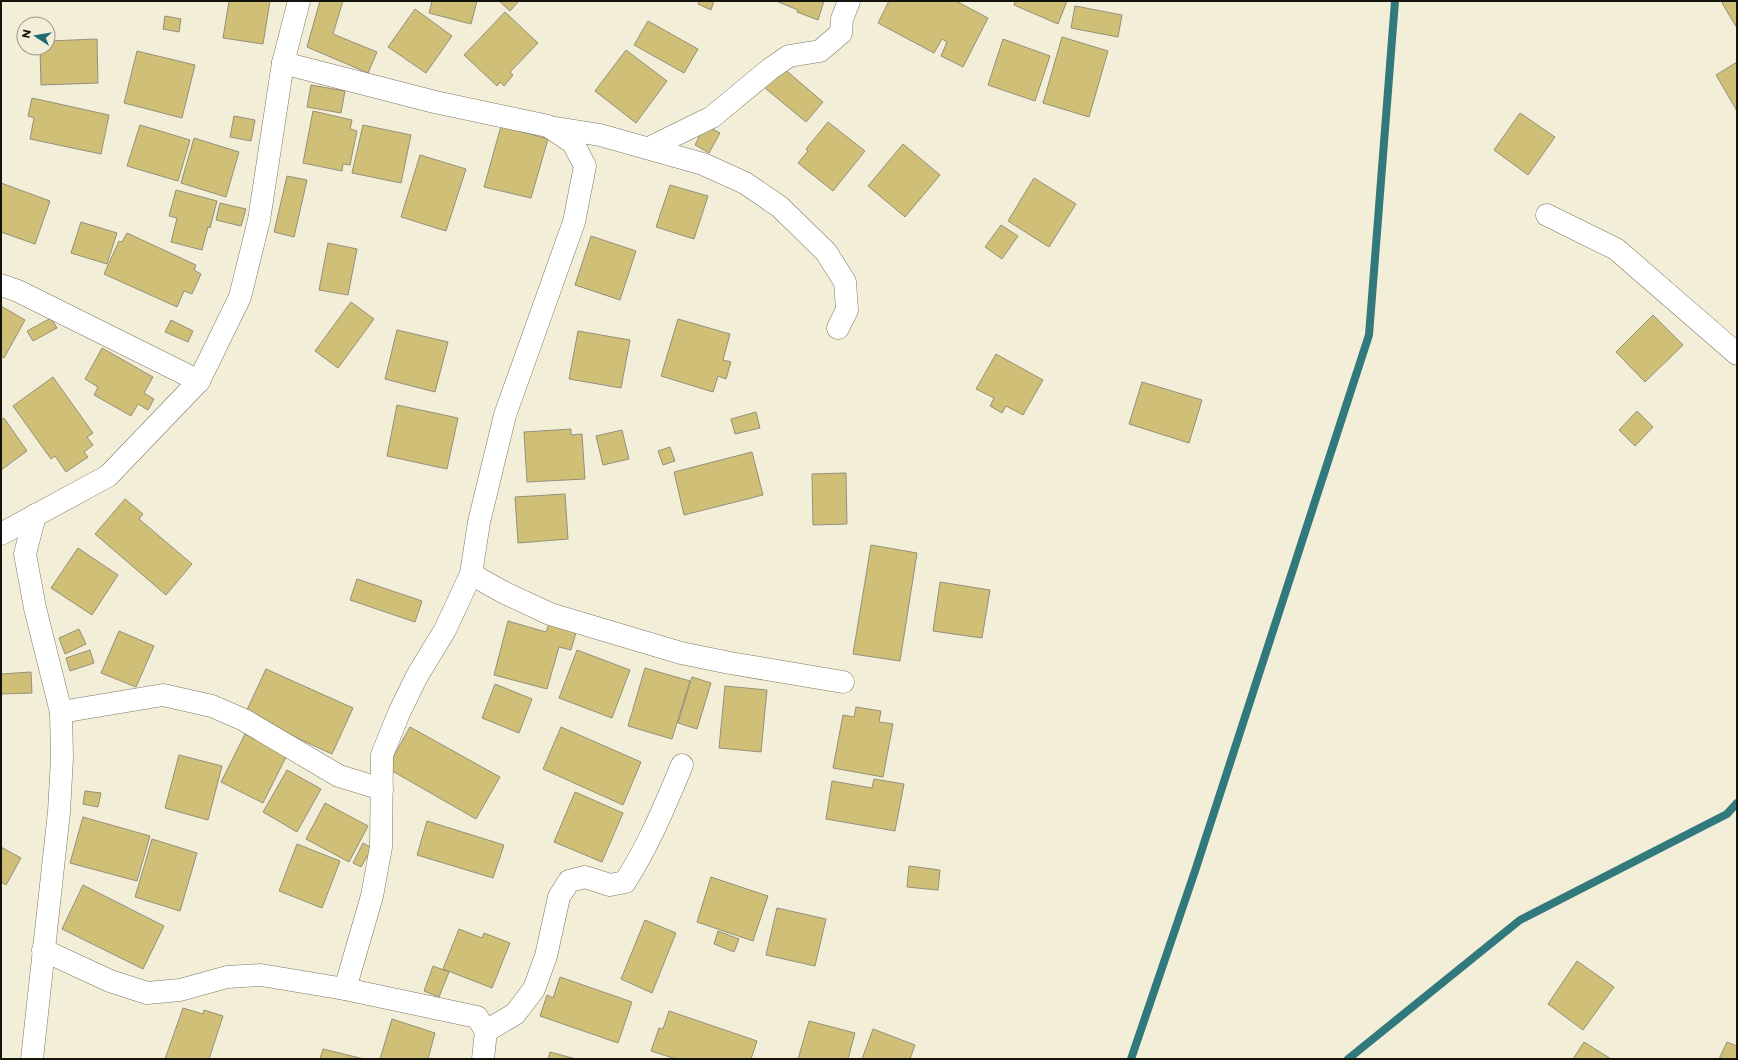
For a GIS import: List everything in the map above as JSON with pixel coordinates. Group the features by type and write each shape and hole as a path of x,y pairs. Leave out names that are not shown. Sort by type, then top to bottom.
{"street":[{"path":"1,534 108,476 199,381 240,297 259,220 283,63 299,1"},
{"path":"649,148 712,117 770,69 789,56 820,51 841,33 842,19 849,1"},
{"path":"283,63 435,102 548,126 600,135 703,164 745,183 780,207 826,252 845,282 847,310 838,328"},
{"path":"345,989 375,882 381,847 382,755 396,720 417,676 445,630 471,574 479,522 505,415 574,222 585,166 573,143 548,126"},
{"path":"1547,215 1616,249 1737,354"},
{"path":"1,285 18,290 199,381"},
{"path":"32,1059 59,812 62,758 61,712 35,608 25,554 35,515"},
{"path":"471,574 503,592 550,614 681,653 730,663 843,682"},
{"path":"61,712 163,695 212,706 244,720 339,776 382,789"},
{"path":"486,1031 515,1014 534,989 546,956 559,897 570,881 585,877 610,885 625,882 640,859 652,836 682,765"},
{"path":"43,950 110,981 148,993 180,990 227,977 261,975 345,989 477,1017 486,1031 483,1059"}],"building":[{"path":"229,1 270,1 263,44 223,38"},
{"path":"320,1 343,1 333,34 377,52 368,73 307,47"},
{"path":"432,1 477,1 471,24 429,13"},
{"path":"499,1 519,1 510,11"},
{"path":"699,1 714,1 711,10 698,4"},
{"path":"776,1 824,1 818,20 797,12 798,10"},
{"path":"889,1 956,1 988,18 963,67 941,56 947,42 942,39 934,53 878,23"},
{"path":"1015,1 1067,1 1058,24 1014,5"},
{"path":"1724,1 1737,1 1737,28 1722,3"},
{"path":"1075,6 1122,15 1118,37 1071,28"},
{"path":"415,9 452,36 426,73 388,47"},
{"path":"505,12 538,43 510,72 513,75 504,86 500,82 497,86 464,55"},
{"path":"165,16 181,19 179,32 163,29"},
{"path":"648,21 698,49 684,73 634,45"},
{"path":"1062,37 1108,51 1089,117 1043,103"},
{"path":"97,39 98,83 41,85 40,56 56,56 56,41"},
{"path":"1003,39 1050,56 1035,101 988,85"},
{"path":"626,50 667,81 636,123 595,91"},
{"path":"137,51 195,65 182,118 124,103"},
{"path":"1737,62 1737,111 1716,75"},
{"path":"782,67 823,102 806,122 765,88"},
{"path":"311,85 345,91 341,113 307,107"},
{"path":"32,98 109,115 101,154 30,139 34,118 28,116"},
{"path":"313,111 352,120 350,129 357,131 350,165 343,164 342,171 303,163"},
{"path":"1520,113 1555,137 1528,175 1494,150"},
{"path":"234,116 255,120 251,141 230,137"},
{"path":"828,122 865,151 833,191 798,163 808,151 806,149"},
{"path":"140,125 190,140 178,181 127,166"},
{"path":"363,125 411,135 401,183 352,173"},
{"path":"705,125 720,133 709,153 695,145"},
{"path":"501,126 548,139 531,198 484,187"},
{"path":"194,138 239,152 226,197 181,183"},
{"path":"903,144 940,175 905,217 868,186"},
{"path":"420,155 466,169 446,231 401,217"},
{"path":"287,176 307,180 294,237 274,232"},
{"path":"1034,178 1076,204 1049,247 1008,221"},
{"path":"1,183 50,201 35,244 1,232"},
{"path":"670,185 708,196 694,239 656,227"},
{"path":"176,190 217,201 210,228 208,227 202,250 171,242 177,218 169,216"},
{"path":"220,203 246,209 241,226 216,220"},
{"path":"81,222 117,233 107,264 71,253"},
{"path":"1001,225 1018,236 1002,259 985,247"},
{"path":"127,233 196,265 194,270 201,274 192,294 184,291 177,307 104,274 119,241 122,242"},
{"path":"591,236 636,251 620,300 575,285"},
{"path":"328,243 357,249 348,295 319,290"},
{"path":"351,302 374,319 338,368 315,351"},
{"path":"1,306 25,320 4,358 1,356"},
{"path":"1653,315 1683,345 1645,382 1616,352"},
{"path":"51,318 57,328 33,341 27,331"},
{"path":"678,319 730,334 723,360 731,362 726,379 718,376 713,392 661,376"},
{"path":"171,320 193,331 188,342 165,332"},
{"path":"397,330 448,342 435,392 385,379"},
{"path":"578,331 630,340 621,388 569,379"},
{"path":"102,348 153,377 144,393 154,399 148,410 138,404 131,416 94,395 98,387 85,379"},
{"path":"996,354 1043,380 1023,415 1006,406 1002,413 990,406 994,398 976,389"},
{"path":"53,377 93,433 87,437 93,445 84,452 88,457 66,472 55,456 51,459 13,406"},
{"path":"1142,382 1202,400 1189,443 1129,424"},
{"path":"397,405 458,418 447,469 387,456"},
{"path":"1637,411 1653,427 1635,446 1619,430"},
{"path":"756,412 760,428 735,434 731,419"},
{"path":"4,418 27,451 1,470 1,420"},
{"path":"571,429 571,435 582,434 585,479 527,482 524,432"},
{"path":"622,430 629,459 603,465 596,436"},
{"path":"670,447 675,461 663,465 658,451"},
{"path":"752,452 763,495 684,515 674,472"},
{"path":"846,473 847,524 813,525 812,474"},
{"path":"565,494 568,539 518,543 515,497"},
{"path":"125,499 143,514 139,519 192,564 166,595 95,534"},
{"path":"871,545 917,553 900,661 853,654"},
{"path":"78,548 118,575 92,615 51,588"},
{"path":"357,579 422,601 415,622 350,600"},
{"path":"940,582 990,590 982,638 933,631"},
{"path":"508,621 546,632 550,621 577,629 571,650 559,647 547,689 494,675"},
{"path":"79,629 86,644 65,654 59,638"},
{"path":"119,631 154,646 136,687 101,673"},
{"path":"90,650 94,663 70,671 66,658"},
{"path":"577,650 630,670 612,718 559,698"},
{"path":"645,668 690,681 672,739 628,726"},
{"path":"266,669 353,708 332,754 245,714"},
{"path":"31,672 32,693 1,694 1,674"},
{"path":"692,677 711,683 697,729 678,723"},
{"path":"495,684 532,699 519,733 482,718"},
{"path":"725,686 767,690 761,752 719,748"},
{"path":"856,707 881,711 879,722 893,724 883,777 833,768 843,715 854,717"},
{"path":"410,727 500,777 476,819 387,768"},
{"path":"561,727 641,762 623,805 543,769"},
{"path":"245,734 287,755 263,803 221,782"},
{"path":"179,755 222,766 208,820 165,808"},
{"path":"287,770 321,789 297,832 263,812"},
{"path":"874,779 904,784 895,831 826,819 832,781 872,788"},
{"path":"85,791 101,793 98,807 83,804"},
{"path":"575,792 623,813 602,862 554,842"},
{"path":"325,803 368,826 349,862 306,839"},
{"path":"83,817 150,836 137,881 70,863"},
{"path":"427,821 504,845 493,878 417,855"},
{"path":"152,839 197,853 180,911 135,897"},
{"path":"363,843 372,848 361,867 353,863"},
{"path":"297,844 340,861 322,908 279,891"},
{"path":"1,847 21,858 6,885 1,882"},
{"path":"909,866 940,870 938,890 907,887"},
{"path":"711,877 768,896 753,941 697,922"},
{"path":"83,885 164,926 143,969 62,929"},
{"path":"777,908 826,919 815,966 766,955"},
{"path":"645,920 676,933 652,993 621,979"},
{"path":"459,929 482,938 484,933 510,943 492,988 443,969"},
{"path":"718,931 739,939 734,952 714,944"},
{"path":"1577,961 1614,987 1583,1030 1548,1004"},
{"path":"433,966 449,972 439,997 424,991"},
{"path":"560,977 632,1002 618,1043 540,1016 547,995 553,998"},
{"path":"183,1008 203,1014 204,1010 223,1016 209,1059 165,1059"},
{"path":"669,1011 757,1041 751,1059 676,1059 651,1051 659,1028 663,1029"},
{"path":"392,1019 435,1033 428,1059 380,1059"},
{"path":"809,1021 855,1033 848,1059 798,1059"},
{"path":"873,1029 915,1045 910,1059 862,1059"},
{"path":"1584,1042 1611,1059 1573,1059"},
{"path":"1727,1042 1737,1046 1737,1059 1719,1059"},
{"path":"323,1049 364,1059 320,1059"},
{"path":"550,1052 576,1059 548,1059"}],"waterway":[{"path":"1131,1059 1195,871 1369,335 1395,1"},
{"path":"1348,1059 1520,920 1727,814 1737,803"}]}
